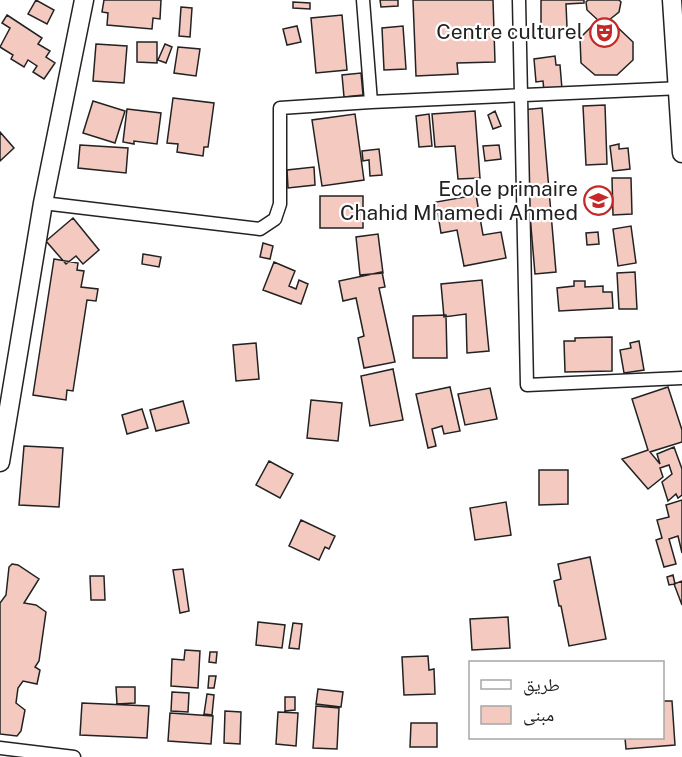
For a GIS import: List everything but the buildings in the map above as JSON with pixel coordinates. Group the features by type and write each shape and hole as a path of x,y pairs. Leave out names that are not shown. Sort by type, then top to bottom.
{"street":[{"path":"0,462 43,203 84,0"},
{"path":"363,0 371,102"},
{"path":"519,0 523,95 527,385 682,378"},
{"path":"672,0 680,88 682,153"},
{"path":"43,203 260,229 275,219 280,204 280,108 680,88"},
{"path":"0,748 74,757"}],"place":[{"name":"Centre culturel","path":"604,32"},
{"name":"Ecole primaire Chahid Mhamedi Ahmed","path":"599,201"}]}
